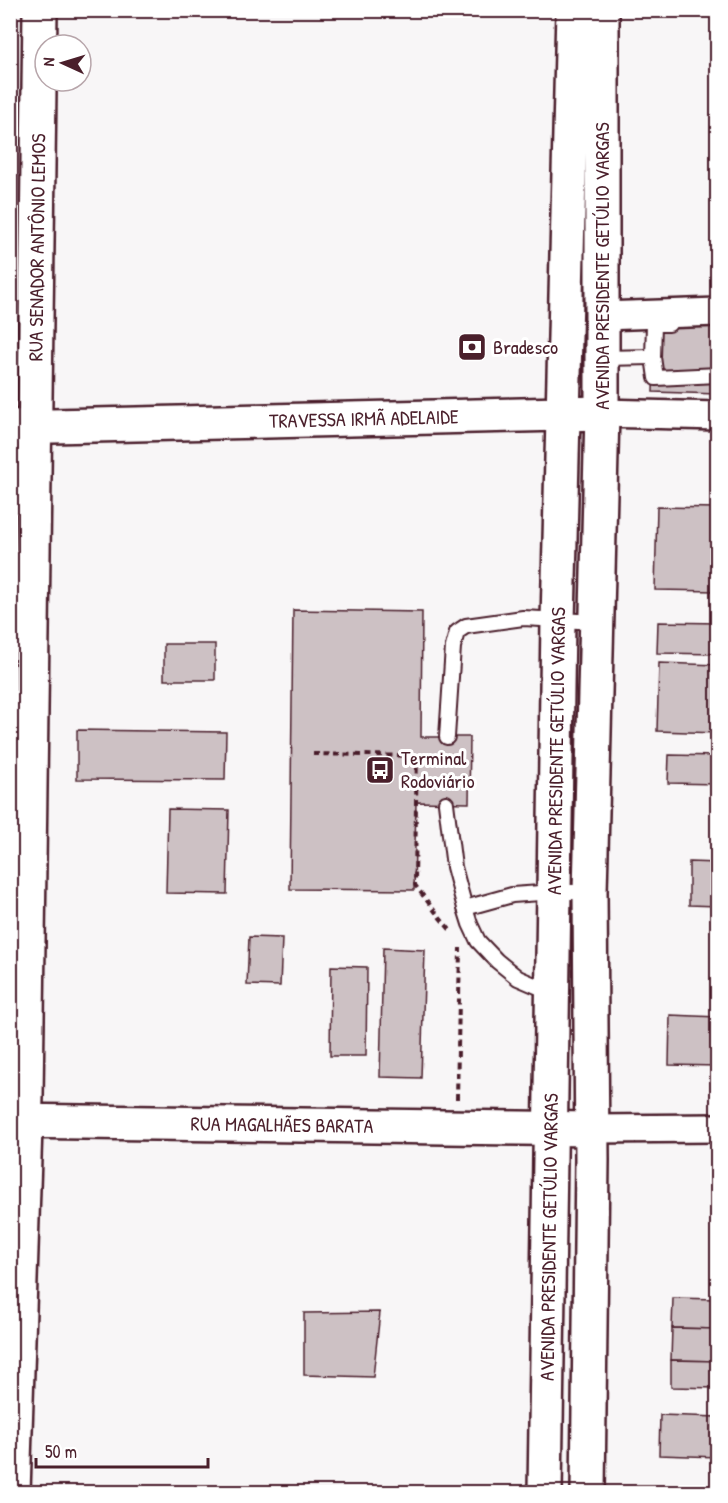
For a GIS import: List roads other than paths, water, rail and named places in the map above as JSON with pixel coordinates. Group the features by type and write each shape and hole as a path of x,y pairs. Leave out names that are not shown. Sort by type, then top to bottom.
{"main road":[{"name":"RUA SENADOR ANTÔNIO LEMOS","path":"13,1492 18,1121 22,427 40,10"},
{"name":"AVENIDA PRESIDENTE GETÚLIO VARGAS","path":"545,1492 558,621 573,10"},
{"name":"AVENIDA PRESIDENTE GETÚLIO VARGAS","path":"588,1492 592,1129 590,892 603,413 602,10"},
{"name":"TRAVESSA IRMÃ ADELAIDE","path":"22,427 603,413"},
{"name":"RUA MAGALHÃES BARATA","path":"18,1121 592,1129"}],"street":[{"path":"602,316 717,312"},
{"name":"TRAVESSA IRMÃ ADELAIDE","path":"603,413 717,416"},
{"path":"592,1129 717,1128"}],"lane":[{"path":"717,324 654,324 653,357 656,378 717,375"},
{"path":"603,358 653,357"},
{"path":"447,737 451,657 457,632 466,626 523,618 597,622"},
{"path":"446,803 452,853 465,908 478,941 518,978 553,993"},
{"path":"465,908 512,895 590,892"}],"place":[{"name":"Bradesco","path":"472,347"},
{"name":"Terminal Rodoviário","path":"380,770"}]}
